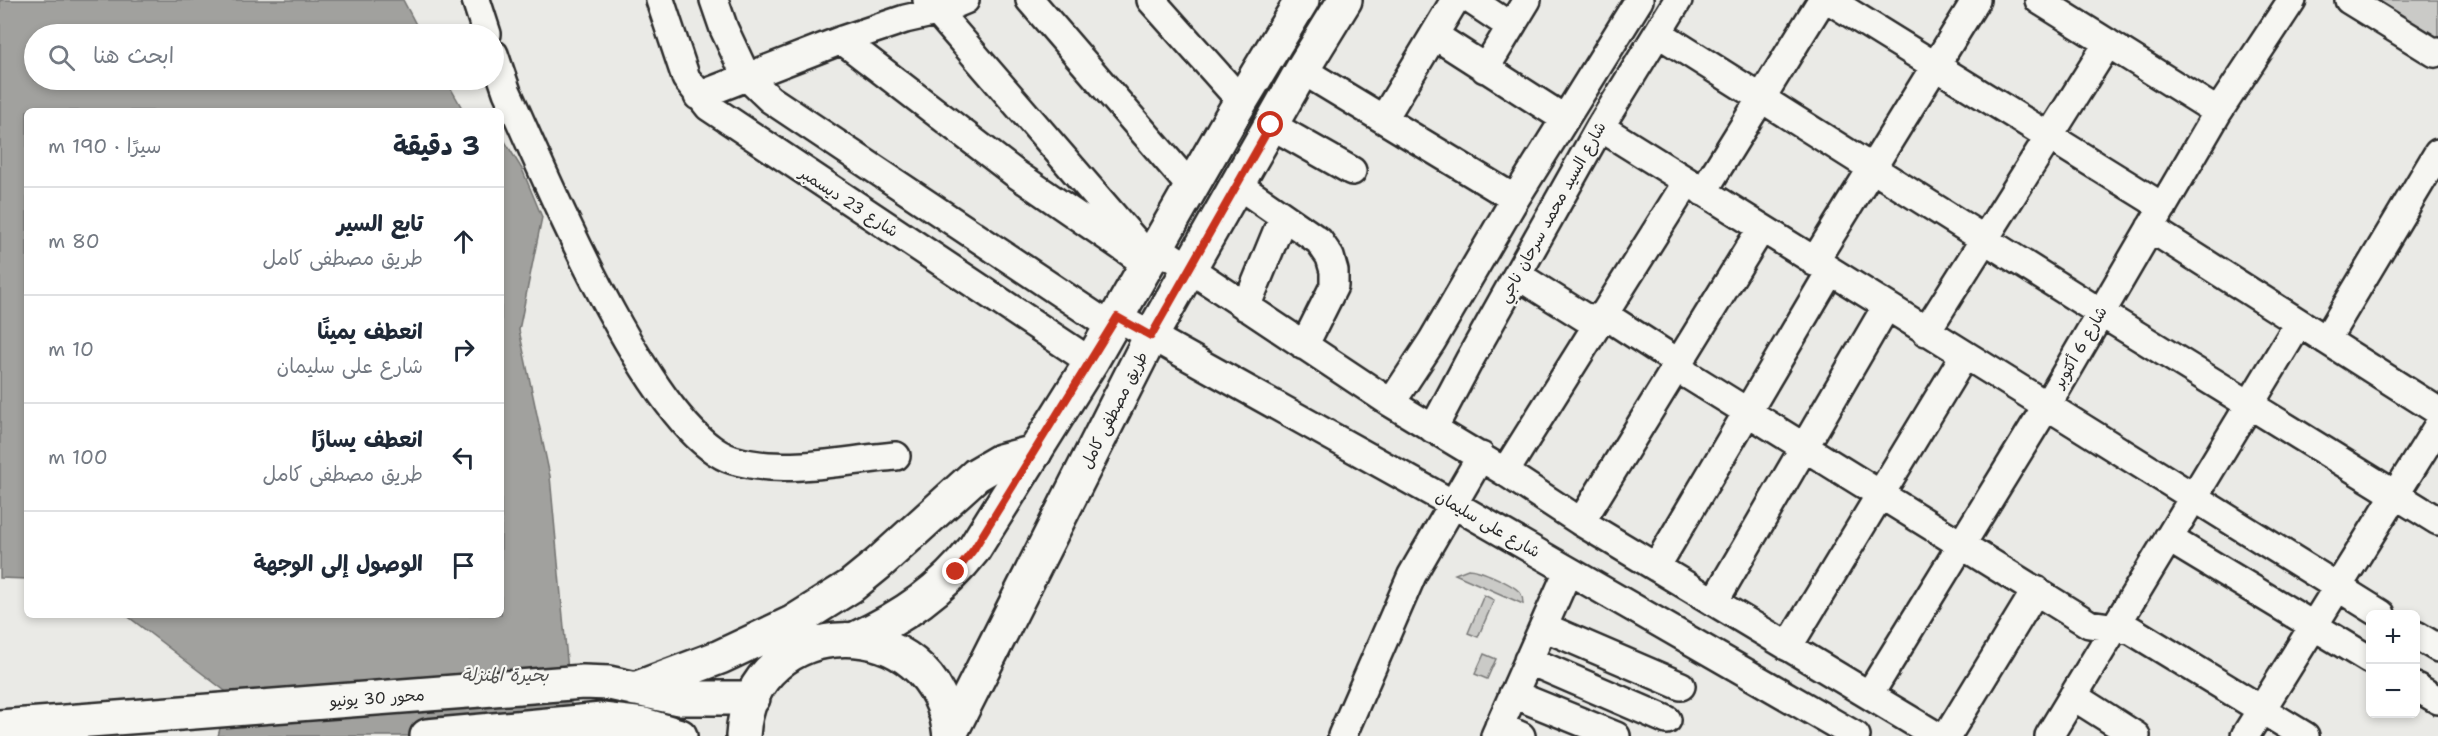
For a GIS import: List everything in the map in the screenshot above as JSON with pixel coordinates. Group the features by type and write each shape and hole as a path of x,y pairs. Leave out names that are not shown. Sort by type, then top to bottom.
{"main road":[{"path":"855,639 915,606 956,572 974,549 1091,362 1240,101 1302,0"},
{"name":"طريق مصطفى كامل","path":"950,735 1151,336 1302,70 1345,0"},
{"path":"635,689 720,657 792,623 851,586 976,475 1000,461 1035,452"},
{"path":"743,736 746,715 753,698 773,668 802,648 837,639 855,639 890,648 920,669 940,699 950,735"},
{"name":"محور 30 يونيو","path":"0,728 583,682 609,684 678,698 753,698"},
{"path":"427,736 602,720 644,725 680,736"}],"street":[{"path":"477,0 484,24"},
{"name":"شارع 23 ديسمبر","path":"660,0 680,64 698,96 721,117 1091,362"},
{"path":"714,0 724,29 746,76 770,99 1114,322"},
{"path":"698,96 932,6 965,0"},
{"path":"1030,0 1191,187"},
{"path":"1151,0 1240,101"},
{"path":"1384,118 1455,0"},
{"path":"1471,0 1510,26"},
{"path":"1485,69 1527,0"},
{"name":"شارع السيد محمد سرحان ناجي","path":"1391,403 1432,340 1515,199 1639,0"},
{"name":"شارع السيد محمد سرحان ناجي","path":"1433,429 1600,128 1678,0"},
{"path":"1505,472 1600,320 1761,98 1822,0"},
{"path":"1829,0 2048,138 2299,323 2438,411"},
{"path":"1656,567 1747,413 1872,168 1976,0"},
{"path":"2039,0 2218,112"},
{"name":"شارع 6 أكتوبر","path":"1869,695 2046,407 2218,112 2292,0"},
{"path":"932,6 1151,256"},
{"path":"2379,14 2438,44"},
{"path":"2379,14 2435,53 2438,51"},
{"path":"1658,33 1984,240 2438,521"},
{"path":"1434,35 1565,119"},
{"path":"842,40 1016,174 1151,256 1189,268 1391,403 1481,456 1581,522 1937,736"},
{"path":"1926,332 2108,43"},
{"path":"1302,70 1515,199"},
{"path":"504,83 617,327 671,408 704,443 731,460 761,466 798,466 896,456"},
{"path":"1271,125 1352,171"},
{"path":"1600,128 2373,610"},
{"path":"2326,340 2438,153"},
{"path":"1238,185 1319,241 1330,257 1334,271 1334,286 1304,346"},
{"path":"1246,307 1283,217"},
{"path":"1581,522 1761,229"},
{"path":"1517,275 1584,317 1614,321 1668,356 1688,375 1747,413 2089,624 2131,630 2305,736"},
{"path":"1714,602 1886,307"},
{"name":"شارع على سليمان","path":"1114,322 1151,336 1453,504 1856,736"},
{"path":"2049,736 2299,323"},
{"path":"1432,340 1470,359"},
{"path":"1788,647 1964,356"},
{"path":"2245,736 2438,426"},
{"path":"1342,736 1412,575 1481,456"},
{"path":"2168,538 2366,658"},
{"path":"1505,733 1513,694 1568,571"},
{"path":"1947,736 2036,590"},
{"path":"1544,627 1681,686"},
{"path":"2420,638 2438,648"},
{"path":"1528,660 1664,728 1698,645"},
{"path":"2420,690 2438,700"},
{"path":"1513,694 1616,736"},
{"path":"2073,696 2136,736"}],"shaded area":[{"path":"2370,0 2438,0 2438,42"},
{"path":"1468,569 1512,586 1521,594 1523,604 1455,574"},
{"path":"1484,595 1494,600 1478,637 1468,633"},
{"path":"1484,654 1496,659 1487,679 1475,674"}],"water":[{"path":"0,0 403,0 416,24 24,24 24,90 452,90 462,108 24,108 24,579 0,578"},
{"name":"بحيرة المنزلة","path":"504,140 522,169 542,217 519,330 550,476 574,736 218,736 229,694 130,618 504,618"}],"route":[{"path":"956,572 974,549 1117,317 1151,336 1271,125"}]}
